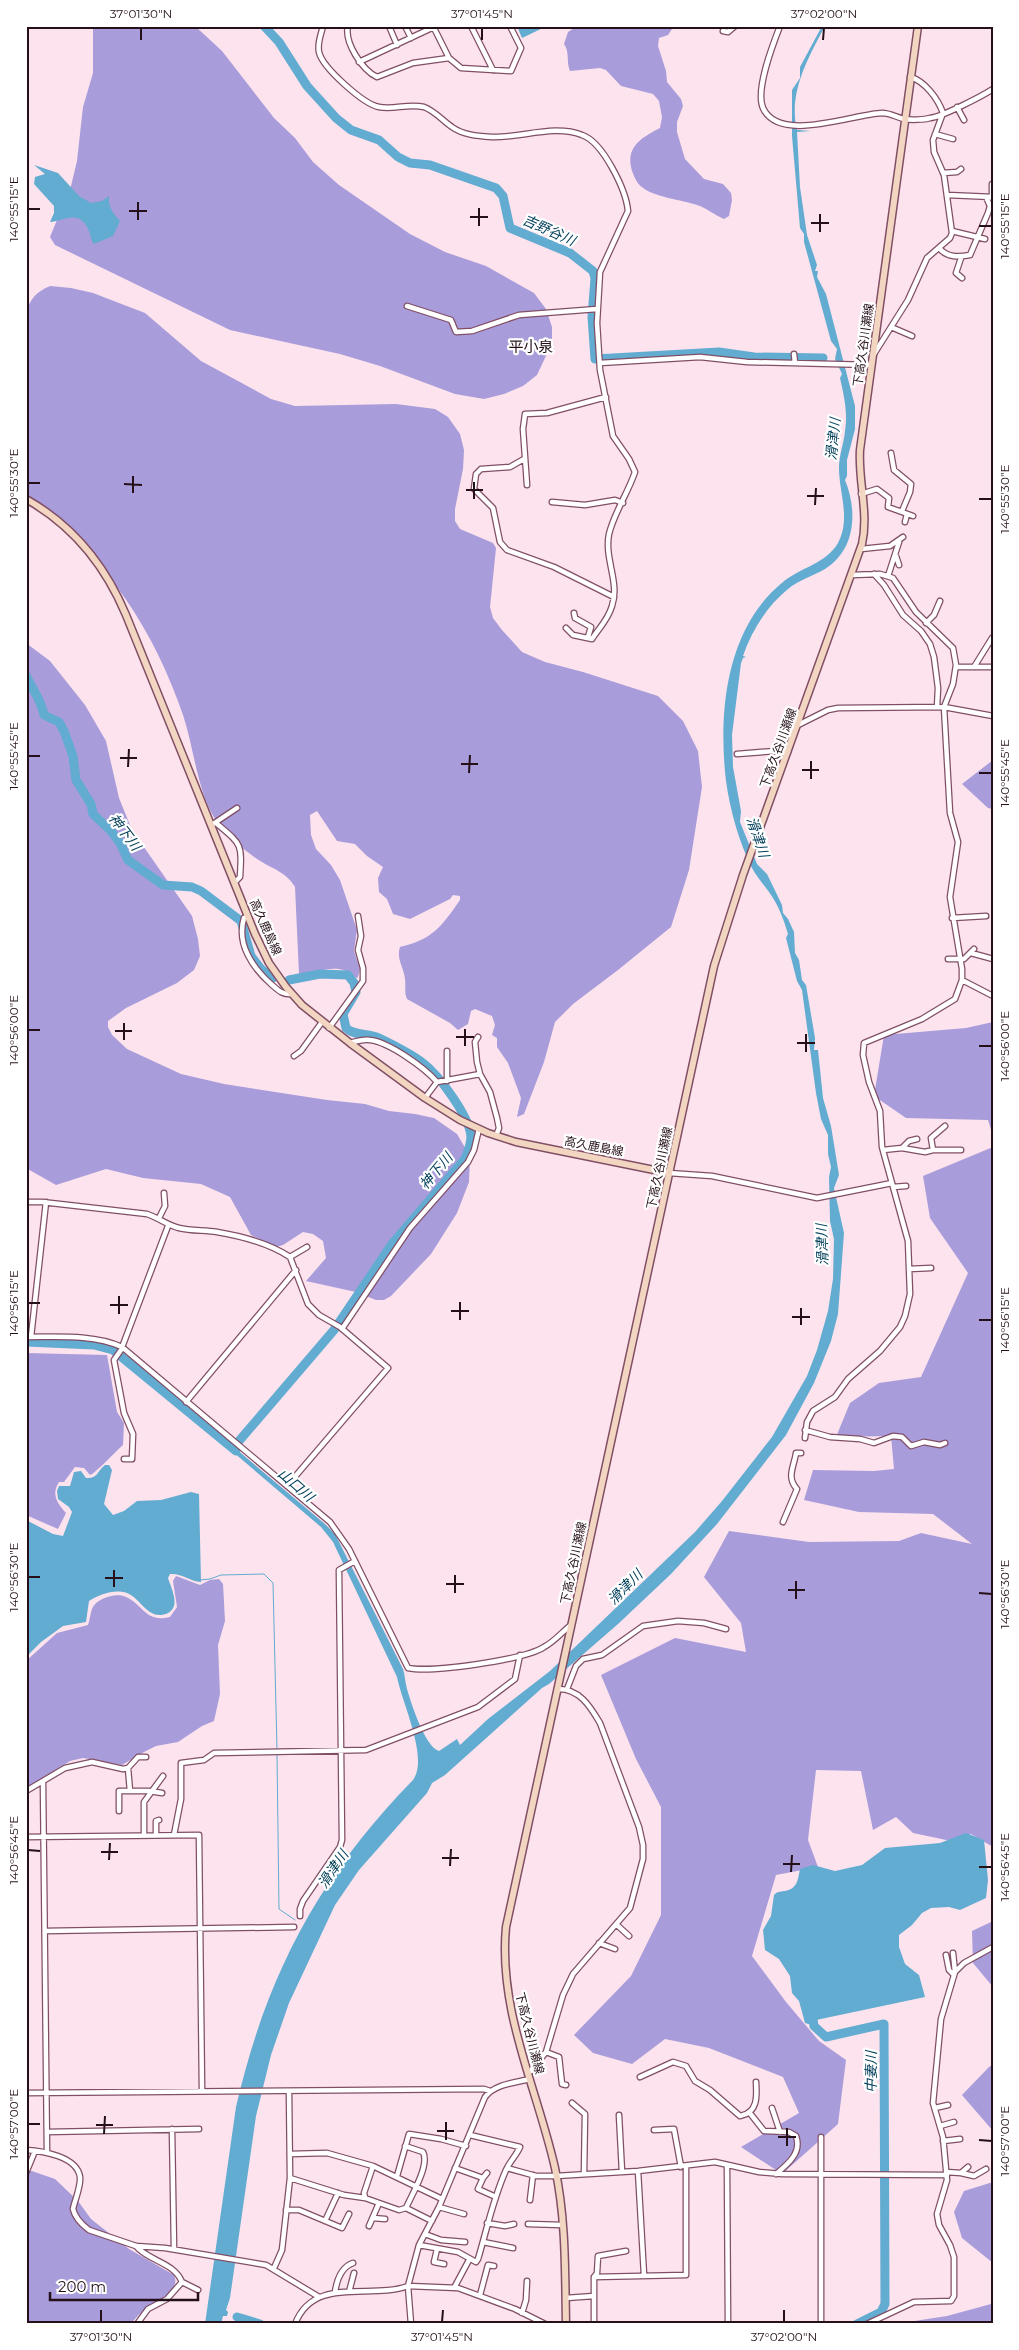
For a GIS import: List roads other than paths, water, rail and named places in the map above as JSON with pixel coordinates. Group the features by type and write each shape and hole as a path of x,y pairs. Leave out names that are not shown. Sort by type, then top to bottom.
{"main road":[{"name":"下高久谷川瀬線","path":"566,2324 562,2225 556,2176 509,2003 505,1971 505,1943 512,1898 714,966 743,875 861,549 864,527 860,450 918,26"},
{"name":"高久鹿島線","path":"26,499 72,532 99,563 109,580 126,615 214,824 235,882 245,918 278,976 292,994 322,1022 425,1098 476,1128 496,1136 669,1173"}],"street":[{"path":"323,26 318,45 320,56 349,90 372,105 384,108 415,106 425,108 451,127 472,135 518,136 569,132 582,134 595,144 611,166 628,211 600,272 594,310 599,360 613,436 629,459 634,472 623,503 609,532 607,552 615,589 612,606 604,625 592,639 574,635 566,628"},
{"path":"348,26 347,32 359,62 368,73 377,77 412,63 449,58"},
{"path":"389,26 397,44"},
{"path":"405,26 411,38"},
{"path":"471,26 493,70"},
{"path":"359,62 434,27 449,58 461,68 511,71 521,48 510,26"},
{"path":"723,31 728,32 735,26"},
{"path":"780,26 763,83 762,102 763,108 772,119 787,124 803,127 887,113 905,119 931,118 993,89"},
{"path":"873,356 908,300 927,258 950,238 952,231 943,173 934,152 933,140 943,113 940,103 932,94 916,79 910,77"},
{"path":"957,107 964,120"},
{"path":"935,134 953,139"},
{"path":"943,173 957,172 961,169"},
{"path":"970,255 990,206 992,184"},
{"path":"947,195 991,198"},
{"path":"952,231 985,239"},
{"path":"939,248 946,254 961,258 970,255 976,256"},
{"path":"961,258 956,273 962,278"},
{"path":"407,306 451,320 456,332 477,329 510,316 594,310"},
{"path":"891,327 912,336"},
{"path":"599,360 706,358 747,362 795,358 831,364 872,365"},
{"path":"526,485 523,429 525,414 547,413 606,397"},
{"path":"891,453 894,470 911,484 905,512 905,522"},
{"path":"524,459 510,467 481,469 476,474 474,490 495,513 500,542 507,550 554,567 614,597"},
{"path":"862,494 877,489 889,498 888,507 913,516"},
{"path":"552,502 585,505 615,500 623,503"},
{"path":"861,549 890,546 901,539 888,576"},
{"path":"895,554 899,565"},
{"path":"805,1438 805,1430 813,1411 835,1397 848,1379 880,1351 900,1327 906,1316 910,1294 908,1241 883,1150 880,1111 869,1082 863,1055 864,1043 922,1018 955,999 962,980 961,959 952,918 950,886 958,842 950,813 944,706 953,684 956,667 953,648 910,605 895,581 888,576 874,574 852,575"},
{"path":"874,574 903,615 921,631 930,644 934,657 938,688 937,706"},
{"path":"926,623 934,615 940,601"},
{"path":"574,613 575,618 591,627 588,638"},
{"path":"974,666 992,638"},
{"path":"986,648 993,652"},
{"path":"956,667 993,667"},
{"path":"798,725 828,710 838,708 944,706 993,716"},
{"path":"737,754 775,751 788,752"},
{"path":"235,882 240,878 241,848 238,841 214,824 236,808"},
{"path":"330,1028 352,994 363,981 358,956 361,936 358,916"},
{"path":"952,918 986,916"},
{"path":"245,918 241,927 251,964 279,991 286,995 292,994"},
{"path":"948,959 964,959 972,951 993,959"},
{"path":"962,980 993,996"},
{"path":"294,1056 301,1051 322,1022"},
{"path":"478,1037 475,1042 480,1074 490,1092 497,1118 499,1128 496,1136"},
{"path":"350,1043 360,1040 376,1041 422,1067 441,1082 480,1074"},
{"path":"425,1098 441,1082 448,1051"},
{"path":"933,1150 931,1138 945,1126"},
{"path":"339,1326 410,1228 468,1162 474,1150 476,1128"},
{"path":"902,1148 909,1141 916,1139"},
{"path":"883,1150 902,1148 925,1152 933,1150 961,1150"},
{"path":"669,1173 712,1176 812,1198 893,1185 906,1186"},
{"path":"159,1218 165,1206 164,1193"},
{"path":"26,1202 46,1202 123,1210 159,1218 168,1226 218,1232 244,1239 290,1257 308,1304 319,1315 339,1326 388,1368 287,1486"},
{"path":"46,1202 29,1337 104,1340 122,1348 336,1528 408,1668 470,1666 520,1655 543,1648 572,1624"},
{"path":"124,1459 132,1459 134,1440 124,1413 114,1362 122,1348 168,1226"},
{"path":"290,1257 306,1247"},
{"path":"909,1269 931,1268"},
{"path":"186,1402 296,1270"},
{"path":"805,1430 830,1437 874,1442 893,1436 902,1437 911,1446 928,1442 940,1445 945,1443"},
{"path":"783,1522 797,1489 791,1481 791,1473 796,1453 801,1453"},
{"path":"300,1916 303,1902 342,1843 339,1570 354,1561"},
{"path":"567,1689 576,1666 583,1660 602,1655 643,1626 678,1621 704,1623 726,1629"},
{"path":"174,1835 181,1799 181,1763 204,1760 214,1753 366,1750 412,1734 478,1707 513,1682 520,1655"},
{"path":"411,2324 408,2286 419,2245 439,2207 485,2097 490,2091 529,2076 546,2052 567,1984 599,1943 626,1915 634,1899 644,1859 642,1838 600,1723 578,1694 558,1687"},
{"path":"26,1791 65,1768 92,1762 113,1768 128,1768 138,1758 146,1757"},
{"path":"128,1768 130,1791"},
{"path":"144,1835 144,1802 163,1776"},
{"path":"43,1782 47,2153"},
{"path":"119,1811 119,1790 162,1793"},
{"path":"156,1835 156,1820 159,1820"},
{"path":"26,1837 199,1835 202,2090"},
{"path":"617,1925 629,1936"},
{"path":"45,1931 294,1928"},
{"path":"599,1943 615,1949"},
{"path":"954,1973 964,1963 993,1947"},
{"path":"867,2324 914,2302 951,2301 953,2299 954,2257 939,2225 937,2214 947,2174 943,2141 933,2099 942,2019 954,1973 953,1953"},
{"path":"946,1955 949,1970 954,1973"},
{"path":"546,2052 560,2057 562,2084 566,2085"},
{"path":"640,2077 674,2062 686,2066 695,2081 710,2090 734,2113 740,2116 749,2112 757,2099 756,2082"},
{"path":"26,2093 202,2090 266,2092 484,2088 490,2091"},
{"path":"274,2268 282,2250 290,2178 290,2091"},
{"path":"572,2103 585,2114 584,2174"},
{"path":"935,2108 948,2105"},
{"path":"772,2108 780,2132"},
{"path":"749,2112 764,2131 793,2133 796,2136 798,2143 795,2155 776,2174"},
{"path":"619,2115 622,2172"},
{"path":"940,2126 954,2122"},
{"path":"172,2129 174,2249"},
{"path":"47,2132 199,2129"},
{"path":"594,2277 644,2274 686,2275 683,2166 674,2130 654,2130"},
{"path":"397,2176 409,2134 441,2139 466,2146"},
{"path":"419,2245 458,2252 469,2260 476,2262 478,2259 496,2197 507,2168 515,2159 520,2147 470,2134"},
{"path":"821,2137 821,2324"},
{"path":"943,2141 960,2139"},
{"path":"405,2146 424,2154 423,2173 406,2208"},
{"path":"26,2150 47,2153 71,2163 78,2172 79,2184 73,2208 82,2226 136,2246 174,2249 258,2263 274,2268 318,2297"},
{"path":"26,2173 35,2151"},
{"path":"290,2154 327,2153 373,2166 442,2199"},
{"path":"507,2168 533,2175 556,2176 638,2172 705,2162 727,2164 776,2174 885,2175 961,2173 974,2176 986,2169"},
{"path":"727,2164 728,2324"},
{"path":"365,2198 364,2193 373,2166"},
{"path":"961,2173 968,2167"},
{"path":"455,2168 483,2178"},
{"path":"638,2172 644,2274"},
{"path":"488,2173 483,2178 478,2189 496,2197"},
{"path":"530,2200 533,2175"},
{"path":"290,2178 338,2193 365,2198 399,2210 406,2208 432,2221"},
{"path":"325,2221 338,2193"},
{"path":"369,2226 380,2203"},
{"path":"439,2207 464,2214"},
{"path":"286,2210 299,2210 342,2228 349,2214"},
{"path":"372,2218 385,2219"},
{"path":"487,2223 505,2226 514,2224"},
{"path":"528,2224 562,2225"},
{"path":"425,2234 441,2240 465,2242"},
{"path":"483,2242 513,2248"},
{"path":"136,2246 140,2251 169,2267 182,2282 198,2290"},
{"path":"437,2249 434,2262 444,2264"},
{"path":"594,2324 594,2277 597,2273 598,2256 626,2251"},
{"path":"454,2288 469,2260"},
{"path":"335,2292 342,2270 353,2263"},
{"path":"480,2295 488,2265 494,2266"},
{"path":"349,2292 354,2273"},
{"path":"522,2313 526,2300 527,2281"},
{"path":"137,2324 148,2310 167,2299 182,2282"},
{"path":"296,2324 301,2312 318,2297 335,2292 398,2290 408,2286 454,2288 480,2295 545,2324"},
{"path":"566,2298 594,2296"}],"water":[{"path":"517,26 547,26 522,38"},
{"path":"822,26 825,26 806,63 797,89 795,116 797,130 811,131 797,132 800,187 807,235 817,265 815,271 818,271 817,277 826,294 855,406 855,429 847,460 847,476 845,480 851,503 852,528 849,540 836,561 788,589 773,603 756,628 743,656 746,657 743,658 741,663 732,735 733,767 741,811 740,822 757,864 767,874 782,905 783,913 794,932 795,953 799,960 802,980 806,985 815,1038 814,1050 818,1050 823,1098 831,1126 839,1175 834,1188 844,1233 838,1314 831,1341 814,1383 786,1435 717,1524 671,1574 618,1624 542,1688 445,1775 432,1783 427,1793 359,1870 335,1905 289,2003 271,2055 256,2116 230,2298 226,2310 228,2312 227,2316 223,2316 221,2324 205,2324 236,2107 248,2059 263,2014 280,1971 300,1930 350,1853 413,1780 417,1770 418,1758 413,1730 397,1677 333,1542 321,1527 233,1452 236,1449 335,1534 403,1669 409,1696 424,1733 434,1748 439,1751 457,1739 460,1745 488,1719 550,1671 695,1532 772,1437 807,1376 817,1350 828,1311 833,1279 834,1239 830,1221 829,1177 831,1167 828,1154 828,1135 821,1119 816,1093 802,990 797,981 783,918 769,892 754,871 739,837 730,803 724,755 725,700 730,673 738,647 749,623 764,601 783,582 820,561 833,550 842,534 844,524 839,477 846,418 840,378 842,374 835,359 837,349 831,341 804,242 804,234 800,228 792,136 792,90 800,78 800,67"},
{"path":"34,165 58,173 79,196 91,203 102,201 109,196 112,210 120,221 113,236 94,244 88,229 80,219 71,218 50,222 54,213 54,206 34,184 35,177 45,174"},
{"path":"105,1465 109,1465 112,1470 104,1504 113,1515 124,1511 137,1501 161,1500 191,1492 199,1494 201,1582 170,1574 168,1578 175,1601 174,1606 168,1613 161,1615 149,1611 129,1594 123,1592 110,1592 101,1595 89,1601 86,1622 63,1626 41,1642 26,1657 26,1571 29,1557 26,1552 26,1520 53,1534 63,1536 72,1512 69,1507 58,1499 57,1491 59,1486 70,1486 74,1472 81,1471 86,1478 90,1478 95,1476"},
{"path":"966,1833 984,1840 988,1880 986,1898 960,1910 949,1907 931,1908 922,1913 912,1925 899,1935 899,1947 905,1964 919,1975 925,1997 816,2020 812,2025 805,2023 799,2001 792,1993 790,1976 779,1959 765,1950 763,1930 771,1916 774,1895 795,1886 800,1869 813,1865 835,1871 862,1865 885,1848 940,1843"}],"waterway":[{"name":"吉野谷川","path":"264,26 279,42 307,86 336,118 351,130 379,140 398,157 410,163 430,165 496,188 503,196 510,228 570,253 593,271 595,278 592,317 595,359 719,352 754,357 823,358"},
{"name":"神下川","path":"26,675 39,699 44,715 59,722 64,731 73,756 76,780 91,804 93,814 111,831 120,843 128,860 163,885 192,887 201,891 241,921 251,956 261,969 273,978"},
{"name":"神下川","path":"233,1448 334,1330 392,1244 465,1159 471,1139 469,1128 459,1107 445,1086 430,1069 413,1056 379,1038 349,1031 346,1028 343,1014 356,992 354,983 348,975 320,974 289,980"},
{"name":"山口川","path":"26,1342 94,1345 113,1350 236,1451"},
{"path":"200,1580 221,1575 264,1574 273,1583 277,1750"},
{"path":"277,1754 279,1909 295,1920"},
{"name":"中妻川","path":"812,2012 814,2026 826,2037 884,2024 885,2304 881,2312 857,2324"},
{"name":"中妻川","path":"237,2317 260,2324"}],"district":[{"name":"平小泉","path":"531,346"}],"water label":[{"name":"滑津川","path":"833,439"},
{"name":"滑津川","path":"758,837"},
{"name":"滑津川","path":"822,1245"},
{"name":"滑津川","path":"625,1587"},
{"name":"滑津川","path":"333,1869"}]}
